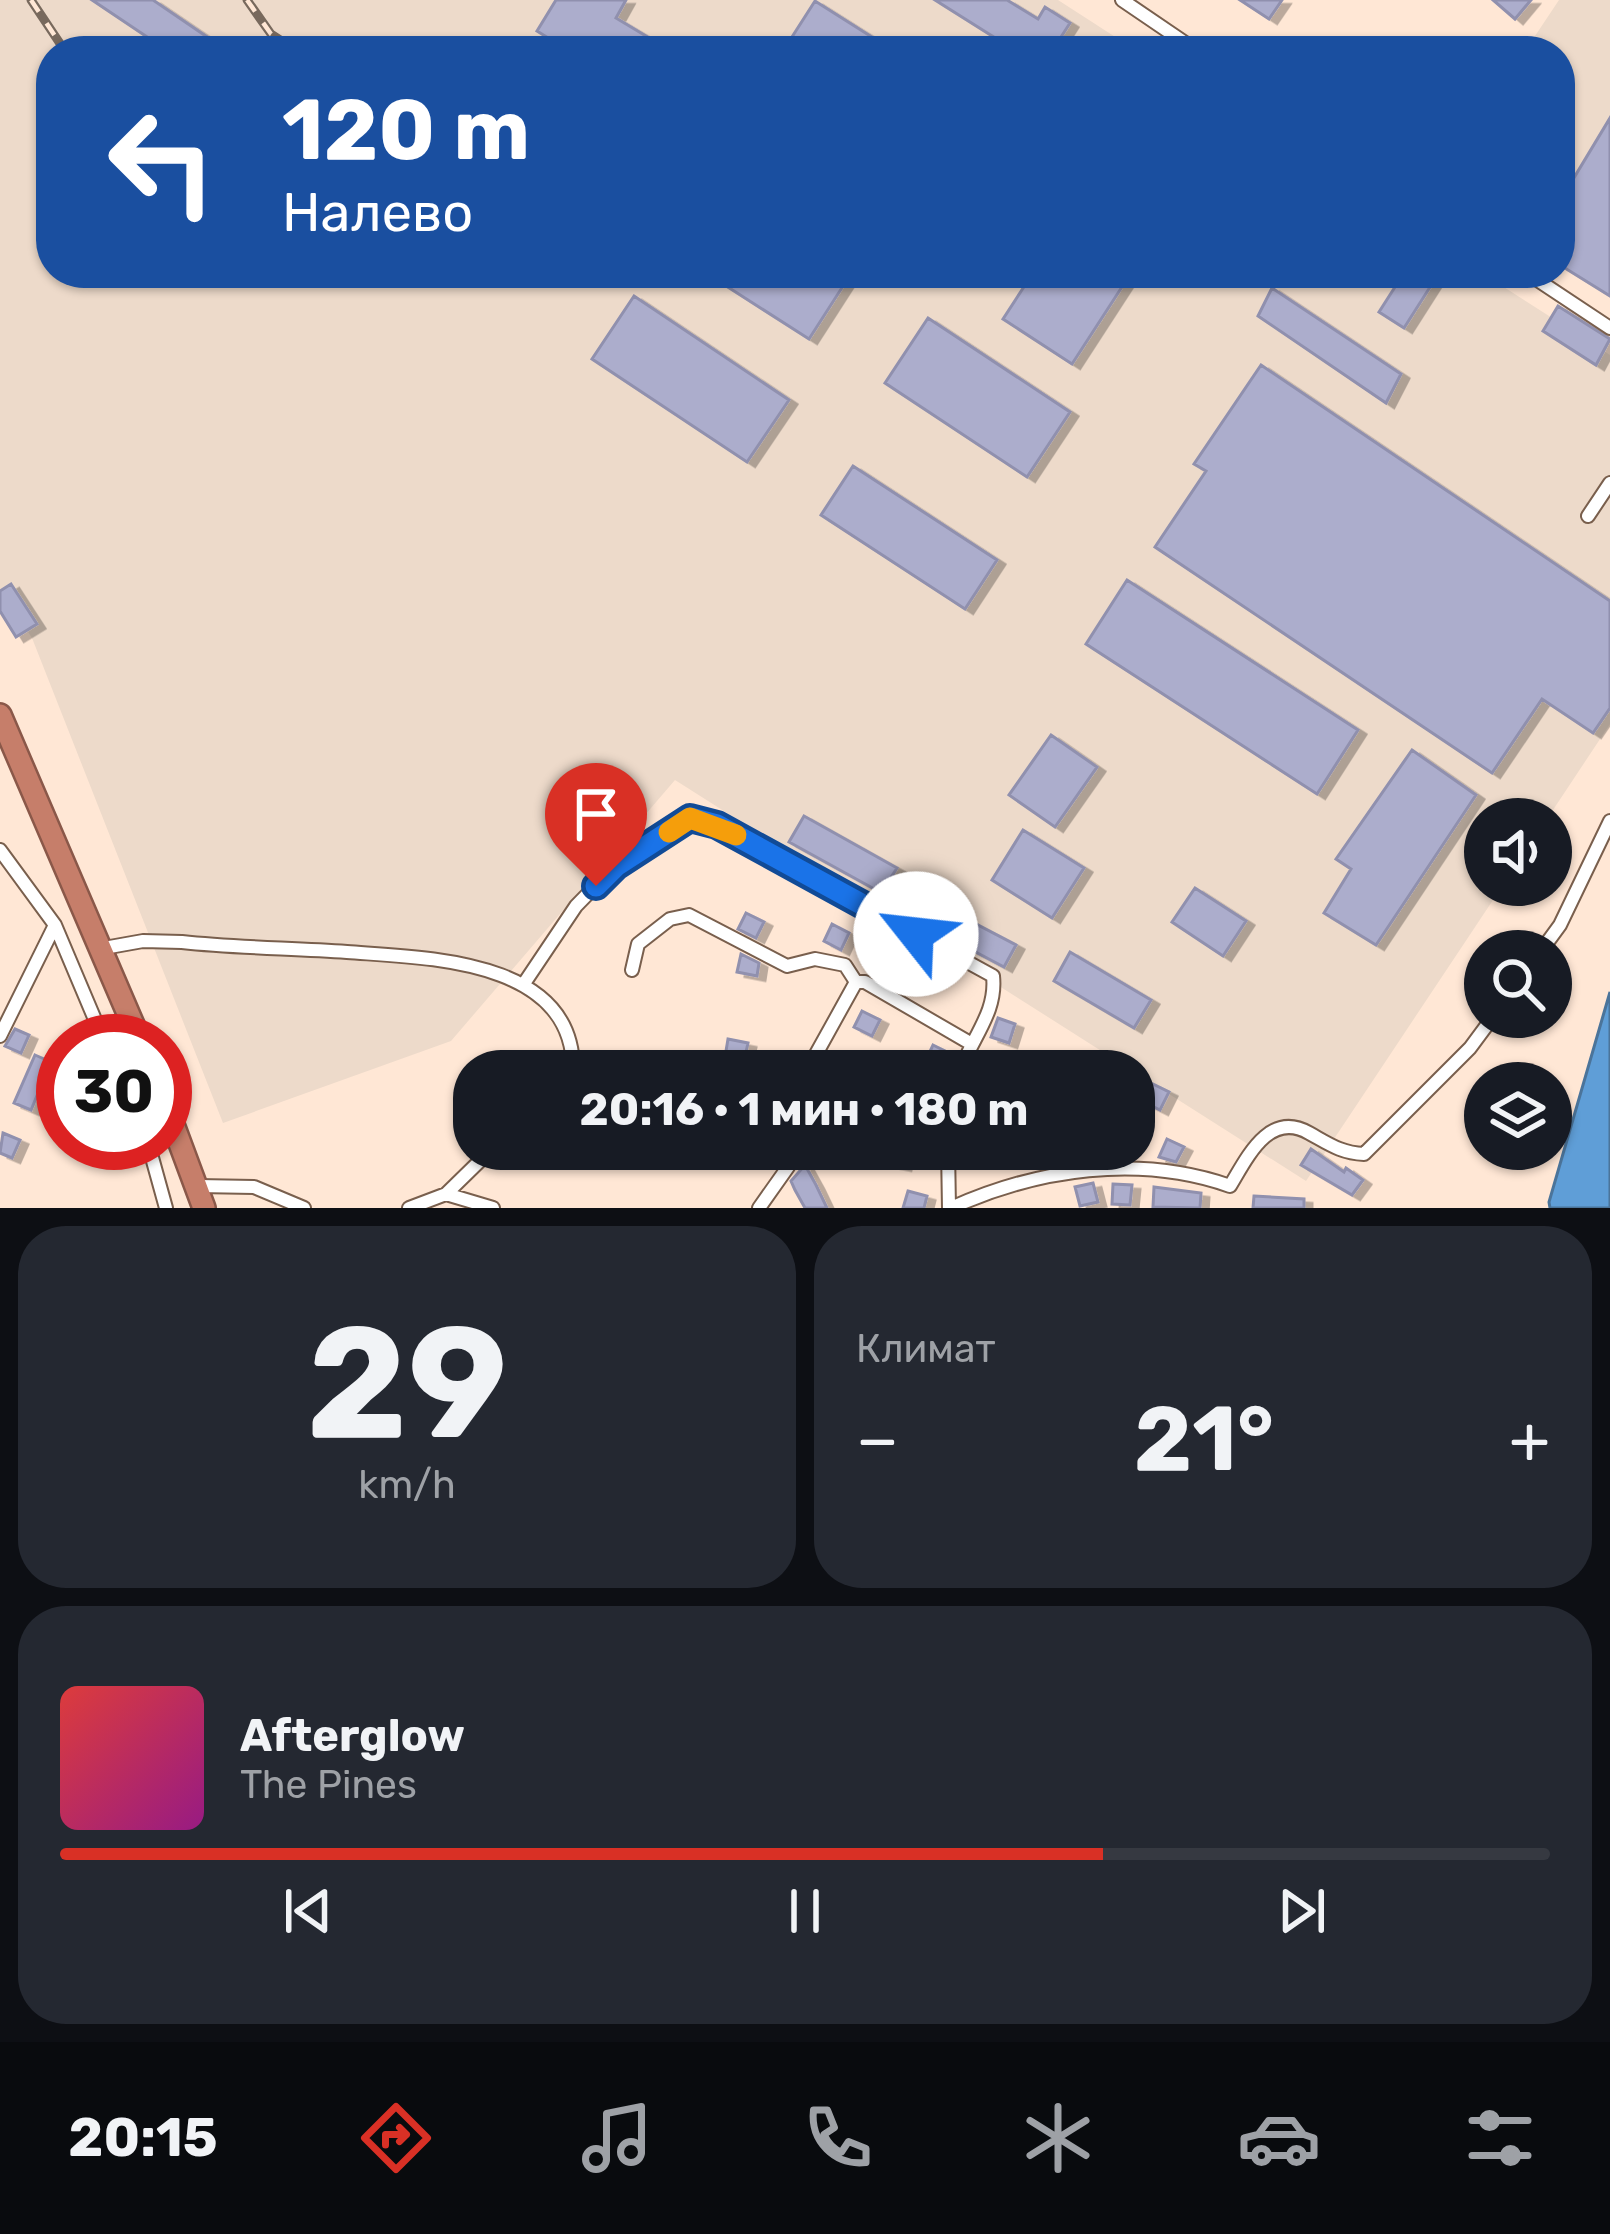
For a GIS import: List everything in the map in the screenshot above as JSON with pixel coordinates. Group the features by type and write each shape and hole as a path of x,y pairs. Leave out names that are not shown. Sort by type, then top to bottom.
{"highway":[{"path":"0,715 130,1014"}],"street":[{"path":"1123,0 1175,36"},
{"path":"1550,288 1610,328"},
{"path":"1588,516 1610,483"},
{"path":"523,985 576,906 616,866 690,818 717,825 994,976 996,1000 968,1050"},
{"path":"1556,930 1610,821"},
{"path":"0,850 55,925 93,1014"},
{"path":"632,970 638,944 670,919 689,915 787,966 815,959 844,965 856,982"},
{"path":"0,1036 55,925"},
{"path":"104,948 143,941 182,942 416,956 473,965 523,985 544,1001 567,1037 569,1050"},
{"path":"856,982 865,982 970,1043"},
{"path":"818,1050 856,982"},
{"path":"1127,1170 1230,1186 1260,1138 1283,1127 1302,1129 1343,1154 1364,1154 1478,1038"},
{"path":"155,1170 166,1208"},
{"path":"409,1208 446,1194 471,1170"},
{"path":"759,1208 786,1170"},
{"path":"949,1170 950,1208 987,1192 1079,1170"},
{"path":"201,1197 254,1187 304,1208"},
{"path":"446,1194 494,1208"}],"shaded area":[{"path":"0,0 1058,0 1114,36 36,36 36,288 1505,288 1610,355 1610,724 1561,798 1464,798 1464,906 1489,906 1473,930 1464,930 1464,944 1306,1181 1155,1085 1155,1050 1100,1050 675,780 451,1041 223,1123 192,1044 192,1014 180,1014 32,638 0,590"},
{"path":"1559,0 1610,0 1610,274 1575,251 1575,36 1535,36"}],"water":[{"path":"1610,992 1610,1208 1550,1208 1558,1170 1572,1170 1572,1123"}],"building":[{"path":"92,0 153,0 206,36 146,36"},
{"path":"556,0 626,0 616,18 646,36 545,36 537,31"},
{"path":"935,0 1007,0 1038,19 1045,7 1070,23 1062,36 992,36"},
{"path":"1240,0 1282,0 1269,19"},
{"path":"1493,0 1531,0 1515,19"},
{"path":"815,1 870,36 793,36"},
{"path":"1610,118 1610,296 1575,274 1575,176"},
{"path":"729,288 842,288 809,339"},
{"path":"1023,288 1121,288 1072,364 1003,319"},
{"path":"1272,288 1401,374 1386,403 1258,316"},
{"path":"1394,288 1429,288 1404,328 1379,312"},
{"path":"634,296 789,400 747,462 592,359"},
{"path":"1558,306 1610,339 1596,365 1543,331"},
{"path":"928,318 1070,412 1027,477 885,383"},
{"path":"1261,365 1610,601 1610,708 1593,733 1542,699 1492,773 1155,547 1206,471 1194,464"},
{"path":"853,466 997,560 965,609 821,515"},
{"path":"1127,580 1358,730 1317,794 1086,644"},
{"path":"11,584 37,624 16,637 0,611 0,591"},
{"path":"1051,735 1097,767 1055,827 1009,795"},
{"path":"1412,750 1476,795 1464,798 1464,813 1376,945 1324,913 1351,869 1336,859"},
{"path":"804,816 897,868 890,879 1016,945 1004,967 883,903 887,896 789,842"},
{"path":"1023,830 1084,868 1052,918 992,880"},
{"path":"1195,888 1246,921 1223,956 1172,922"},
{"path":"746,913 764,922 756,938 738,929"},
{"path":"832,924 849,933 841,950 824,941"},
{"path":"1070,952 1151,1000 1134,1028 1054,981"},
{"path":"741,954 759,963 757,976 737,972"},
{"path":"862,1011 880,1020 872,1036 854,1027"},
{"path":"998,1018 1015,1024 1009,1043 991,1037"},
{"path":"15,1029 29,1035 21,1053 5,1046"},
{"path":"728,1039 748,1043 746,1050 726,1050"},
{"path":"36,1055 36,1098 31,1110 14,1103"},
{"path":"1155,1085 1169,1092 1160,1110 1155,1108"},
{"path":"3,1133 20,1140 12,1158 0,1153"},
{"path":"1167,1139 1184,1147 1176,1162 1159,1157"},
{"path":"1311,1149 1363,1180 1352,1195 1301,1165"},
{"path":"801,1170 808,1170 827,1208 805,1208 791,1181"},
{"path":"1093,1183 1098,1202 1080,1206 1075,1187"},
{"path":"1113,1184 1132,1185 1130,1205 1112,1204"},
{"path":"1154,1187 1201,1193 1200,1208 1153,1207"},
{"path":"908,1191 927,1196 924,1208 903,1208"},
{"path":"1254,1196 1304,1199 1304,1208 1253,1208"}],"railway":[{"path":"31,0 55,36"},
{"path":"247,0 274,36"}],"slow traffic":[{"path":"669,832 690,818 736,835"}],"route":[{"path":"596,886 616,866 690,818 717,825 916,934"}]}
